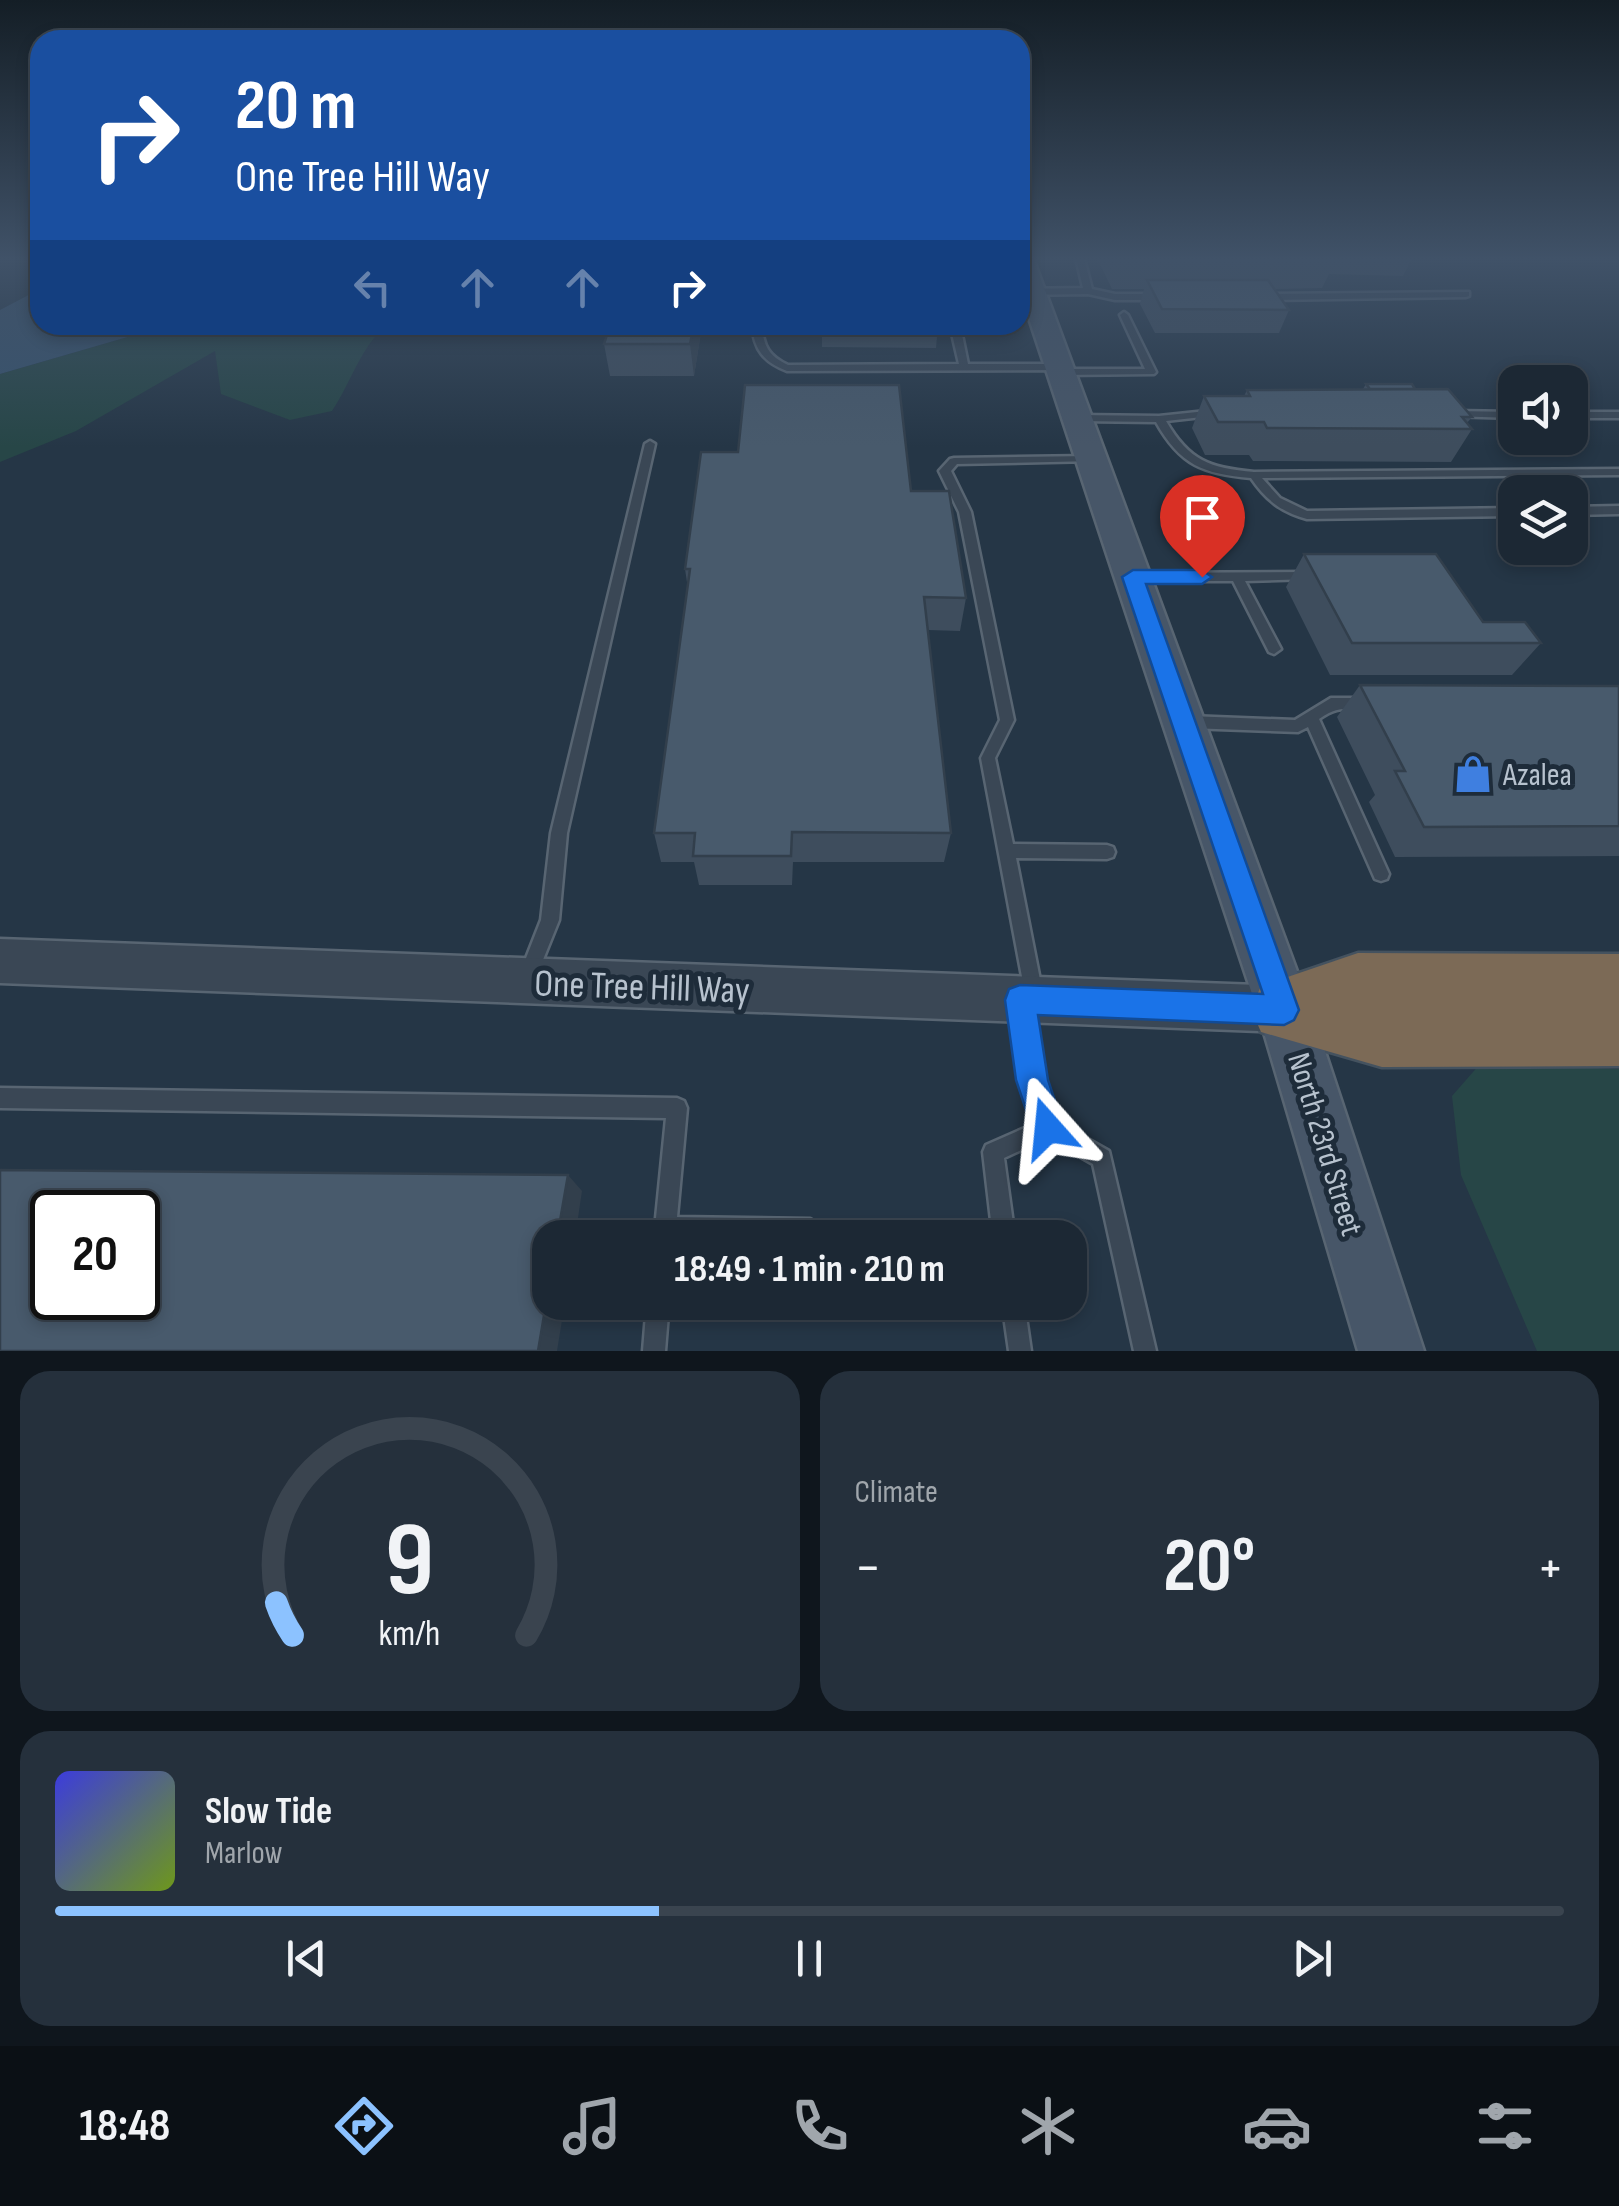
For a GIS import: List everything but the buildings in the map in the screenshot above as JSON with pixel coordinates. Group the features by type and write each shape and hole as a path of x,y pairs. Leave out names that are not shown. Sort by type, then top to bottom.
{"highway":[{"path":"1284,1010 1358,985 1619,986"},
{"path":"1284,1010 1382,1033 1619,1032"}],"main road":[{"name":"North 23rd Street","path":"1041,321 1284,1010 1391,1351"}],"street":[{"name":"One Tree Hill Way","path":"0,961 1284,1010"}],"lane":[{"path":"757,335 757,344 768,360 787,368 1151,372 1127,321"},
{"path":"957,335 964,368"},
{"path":"1077,418 1159,419 1229,413"},
{"path":"1439,414 1498,414"},
{"path":"1588,415 1619,415"},
{"path":"1159,419 1186,459 1214,472 1619,472"},
{"path":"526,981 550,920 559,834 650,444"},
{"path":"1092,459 954,461 946,471 965,512 1006,720 988,758 1027,1000 1032,1080 1048,1128 1102,1158 1145,1351"},
{"path":"1254,475 1273,501 1286,510 1307,515 1498,512"},
{"path":"1588,511 1619,510"},
{"path":"1133,577 1316,576"},
{"path":"1236,577 1274,649"},
{"path":"1183,722 1298,726 1331,703 1389,704"},
{"path":"1311,717 1381,874"},
{"path":"1006,851 1107,852"},
{"path":"0,1098 677,1108 666,1220"},
{"path":"1002,1220 993,1152 1048,1128"},
{"path":"654,1351 657,1320"},
{"path":"1016,1320 1020,1351"}],"green space":[{"path":"135,335 378,335 332,411 290,420 221,394 215,351 76,431 0,462 0,374"},
{"path":"1480,1064 1619,1069 1619,1351 1537,1351 1461,1175 1452,1096"}],"water":[{"path":"0,321 30,321 30,335 135,335 0,374"}],"place":[{"name":"Azalea","path":"1473,774"}],"route":[{"path":"1048,1128 1032,1080 1020,1000 1284,1010 1133,577 1202,577"}]}
